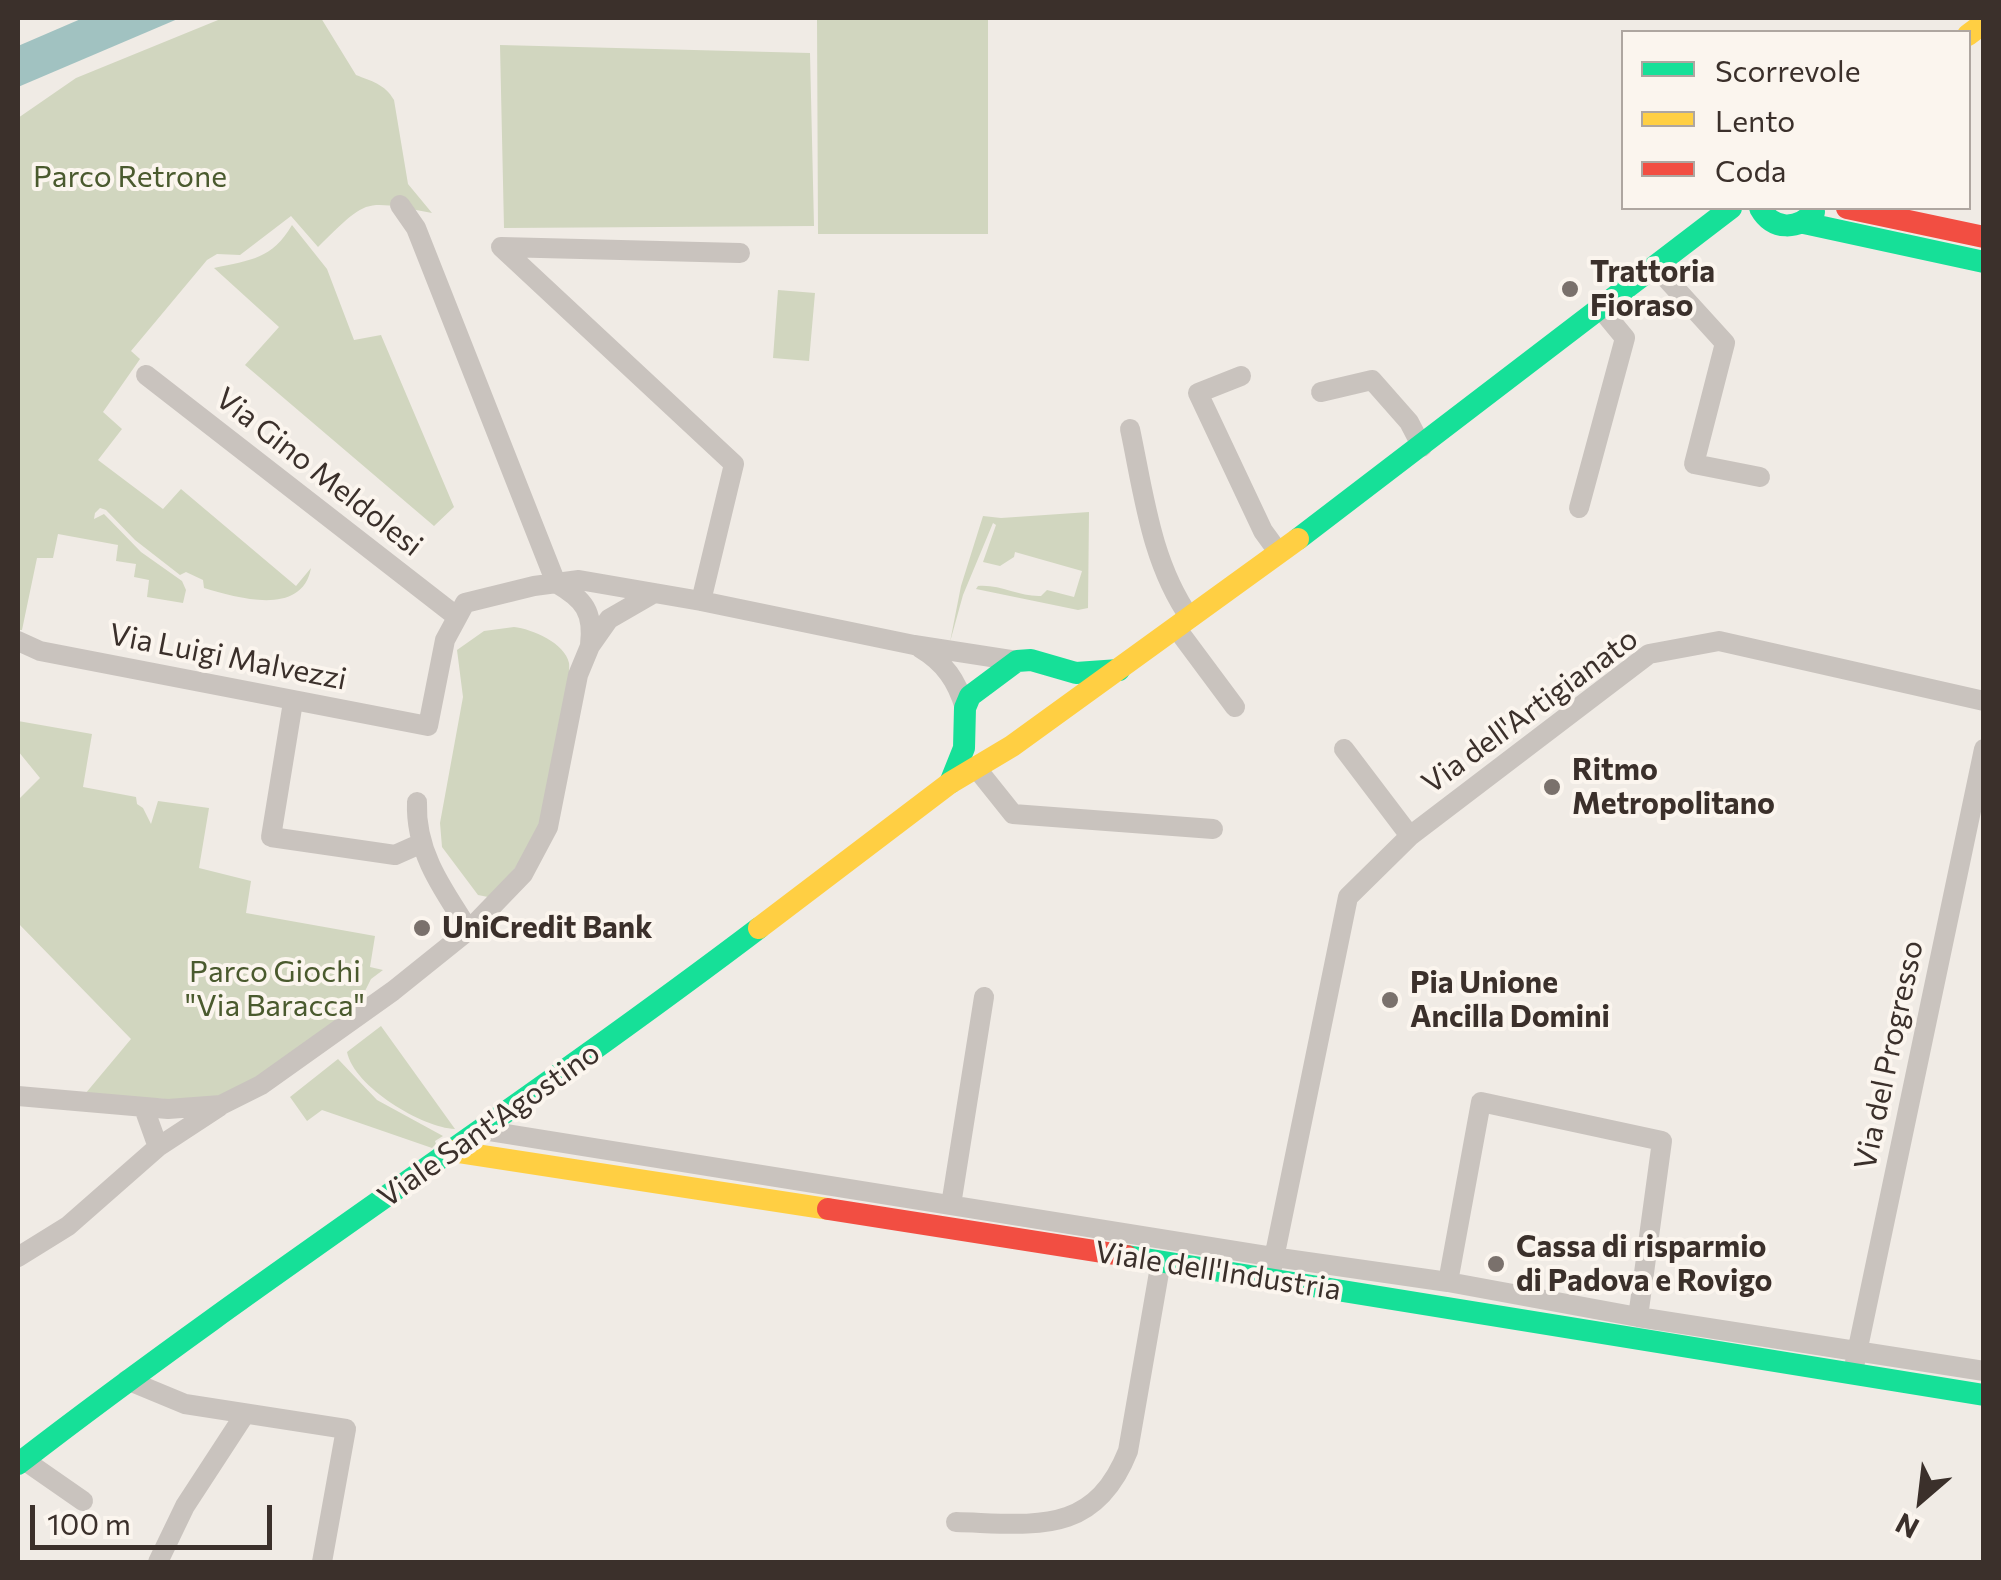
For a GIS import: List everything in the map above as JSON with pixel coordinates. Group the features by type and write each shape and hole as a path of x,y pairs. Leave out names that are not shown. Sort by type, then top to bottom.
{"main road":[{"path":"1854,210 1984,237"},
{"name":"Viale Sant'Agostino","path":"20,1462 127,1380 639,1019 950,784 1121,670 1422,447 1723,215 1763,212 1784,227 1810,215 1984,262"},
{"path":"950,784 964,748 970,696 1017,661 1031,660 1076,673 1121,670"},
{"path":"1044,666 1057,686 1056,715"},
{"path":"965,715 987,743 1012,746"},
{"name":"Viale dell'Industria","path":"452,1152 1161,1261 1272,1268 1855,1363 1984,1394"}],"street":[{"path":"400,204 416,228 556,583 578,596 592,627 590,646"},
{"path":"701,601 734,464 501,247 740,254"},
{"path":"1655,266 1725,343 1694,464 1760,478"},
{"path":"1579,508 1625,338 1601,309"},
{"name":"Via Gino Meldolesi","path":"146,375 456,616"},
{"path":"1242,376 1198,392 1264,531 1279,553"},
{"path":"1321,392 1372,380 1409,422 1422,447"},
{"path":"1130,429 1154,544 1184,623 1235,708"},
{"path":"456,616 465,603 534,586 579,580 1017,661"},
{"path":"18,1258 68,1226 158,1147 331,1038 469,930 523,874 548,827 578,676 590,646 609,618 654,593"},
{"name":"Via Luigi Malvezzi","path":"18,641 40,651 428,726 444,640 456,616"},
{"name":"Via dell'Artigianato","path":"1272,1268 1348,898 1410,836 1650,654 1719,640 1984,701"},
{"path":"914,645 949,672 959,687 965,715"},
{"path":"293,702 271,838 395,855 422,843"},
{"name":"Via del Progresso","path":"1855,1363 1984,749"},
{"name":"Via dell'Artigianato","path":"1344,750 1410,836"},
{"path":"977,769 1013,814 1213,829"},
{"path":"418,802 416,827 433,873 469,930"},
{"path":"951,1206 984,998"},
{"path":"18,1096 144,1108 221,1106"},
{"path":"1448,1282 1481,1102 1662,1141 1638,1317"},
{"path":"144,1108 158,1147"},
{"name":"Viale dell'Industria","path":"482,1130 951,1206 1272,1268 1448,1282 1855,1363 1984,1371"},
{"path":"956,1522 1036,1524 1079,1514 1102,1498 1117,1478 1128,1451 1161,1261"},
{"path":"127,1380 185,1404 346,1429 322,1562"},
{"path":"158,1562 185,1506 245,1414"},
{"name":"Viale Sant'Agostino","path":"20,1462 83,1502"}],"green space":[{"name":"Parco Retrone","path":"223,18 321,18 356,75 382,87 394,100 408,184 432,213 391,206 368,207 347,219 318,247 291,216 240,255 217,254 207,260 131,351 140,359 103,412 122,429 98,460 163,509 181,489 296,586 311,568 305,583 295,593 267,600 204,588 203,580 186,572 180,575 100,508 94,519 104,514 141,552 182,581 186,590 183,603 147,597 149,580 134,577 136,564 116,561 118,545 58,534 53,558 37,558 22,630 18,630 18,118 76,78"},
{"path":"817,18 988,18 988,234 818,234"},
{"path":"500,45 810,53 814,226 504,228"},
{"path":"292,225 327,269 354,340 381,335 454,507 434,526 245,365 279,327 214,268 250,260 268,251"},
{"path":"778,290 815,293 809,361 773,358"},
{"path":"1089,512 1088,608 1078,610 976,589 986,586 1041,596 1047,590 1074,597 1082,571 1015,552 1000,566 983,562 996,525 993,523 963,595 950,642 961,586 983,516"},
{"path":"514,627 555,643 566,656 569,675 545,805 535,837 514,869 488,897 478,895 442,847 440,823 463,697 457,650 484,631"},
{"name":"Parco Giochi \"Via Baracca\"","path":"18,721 92,734 83,787 136,797 151,824 158,801 209,808 199,868 251,881 246,913 375,936 370,967 383,970 371,979 365,991 369,1001 264,1081 213,1102 85,1094 131,1039 18,923 18,800 40,778 18,751"},
{"path":"381,1026 455,1129 409,1113 362,1079 347,1052"},
{"path":"338,1059 377,1100 443,1136 432,1148 322,1110 307,1121 290,1097"}],"water":[{"path":"83,18 180,18 18,87 18,46"}],"traffic: fast":[{"path":"1298,539 1728,210"},
{"path":"1761,210 1772,221 1786,225 1801,222 1814,212"},
{"path":"1804,223 1984,262"},
{"path":"950,783 964,748 965,708 970,696 1017,661 1031,660 1076,673 1119,670"},
{"path":"18,1464 759,928"},
{"path":"1127,1256 1984,1395"}],"traffic: slow":[{"path":"1971,33 1984,23"},
{"path":"759,928 950,783 1012,746 1298,539"},
{"path":"451,1151 828,1209"}],"traffic: jam":[{"path":"1856,210 1984,237"},
{"path":"828,1209 1127,1256"}],"place":[{"name":"Trattoria Fioraso","path":"1570,289"},
{"name":"Ritmo Metropolitano","path":"1552,787"},
{"name":"UniCredit Bank","path":"422,928"},
{"name":"Pia Unione Ancilla Domini","path":"1390,1000"},
{"name":"Cassa di risparmio di Padova e Rovigo","path":"1496,1264"}]}
